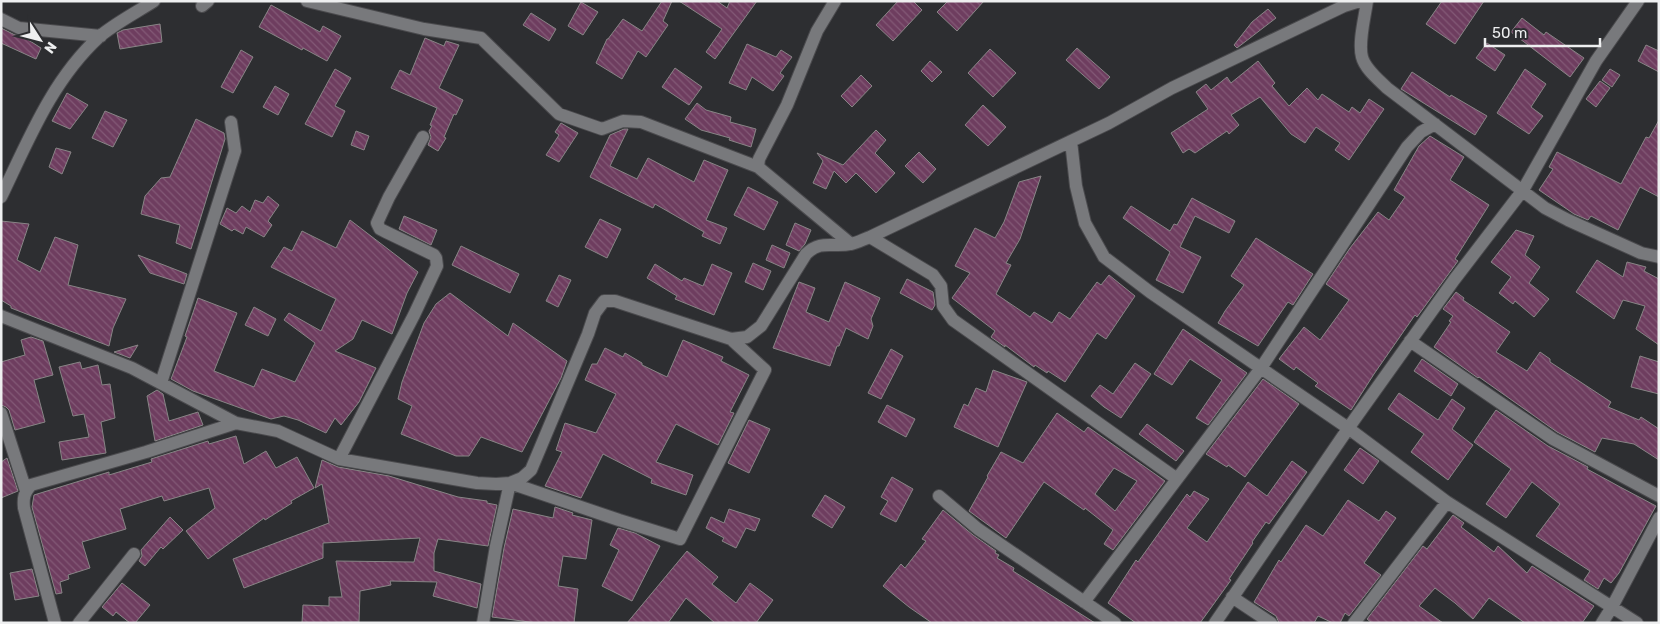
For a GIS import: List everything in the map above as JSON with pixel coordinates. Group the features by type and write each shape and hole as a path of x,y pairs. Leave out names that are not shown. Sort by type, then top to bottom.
{"street":[{"path":"1,197 59,83 78,59 101,36 154,1"},
{"path":"307,1 424,29 481,38 559,114 602,129 623,120 641,122 758,167 851,244"},
{"path":"758,167 759,159 787,105 817,31 835,1"},
{"path":"731,339 747,337 761,326 806,254 813,247 824,244 851,244 870,237 1109,123 1172,88 1344,6 1360,1"},
{"path":"1367,1 1361,44 1362,58 1370,70 1387,88 1545,208 1642,253 1659,257"},
{"path":"1215,623 1348,428 1454,280 1523,190 1596,61 1638,1"},
{"path":"1,19 19,28 101,36"},
{"path":"161,383 235,151 231,122"},
{"path":"1084,602 1261,368 1407,147 1421,132 1435,124"},
{"path":"339,459 414,315 436,266 434,255 380,229 377,223 388,197 422,137"},
{"path":"1071,141 1076,186 1086,223 1104,257 1150,292 1348,428 1447,502 1637,623"},
{"path":"870,237 933,275 941,286 943,306 953,320 1177,479"},
{"path":"1,316 132,368 236,423 278,431 339,459 477,483 510,484 680,539 765,370 731,339 615,300 604,301 595,313 531,470 522,478 510,484"},
{"path":"1410,341 1553,439 1659,496"},
{"path":"1,413 26,490"},
{"path":"55,623 24,508 23,497 26,490 38,482 146,452 236,423"},
{"path":"484,623 496,546 510,484"},
{"path":"939,496 978,529 1114,623"},
{"path":"1354,623 1447,502"},
{"path":"1602,623 1659,518"},
{"path":"79,623 134,554"},
{"path":"1232,597 1271,623"}],"building":[{"path":"662,1 672,1 663,21 668,25 646,57 638,51 622,79 596,63 607,39 623,19 642,31"},
{"path":"679,1 717,1 727,8 730,1 757,1 715,59 706,52 722,29"},
{"path":"898,1 913,1 922,10 893,41 876,25"},
{"path":"948,1 984,1 957,31 937,12"},
{"path":"1442,1 1484,1 1455,44 1426,24"},
{"path":"581,2 598,12 583,35 568,26"},
{"path":"271,5 320,32 323,26 341,36 327,61 259,27"},
{"path":"1268,9 1276,18 1237,48 1234,45 1252,22"},
{"path":"531,13 556,29 549,41 523,25"},
{"path":"1522,18 1544,35 1546,32 1584,58 1570,77 1511,32"},
{"path":"160,24 162,42 120,49 117,33 123,30"},
{"path":"1,28 15,35 22,36 41,48 36,59 1,43"},
{"path":"425,38 444,46 446,41 459,45 439,88 463,100 456,115 454,114 444,137 446,138 438,151 428,145 431,137 429,131 432,126 430,125 437,108 391,88 400,70 410,75"},
{"path":"1487,43 1505,55 1495,71 1476,58"},
{"path":"747,44 776,57 781,50 792,57 780,73 784,76 773,91 752,77 746,90 729,83"},
{"path":"1646,45 1659,51 1659,72 1638,61"},
{"path":"1077,48 1110,77 1099,89 1066,60"},
{"path":"990,49 1016,73 993,97 968,73"},
{"path":"241,50 253,57 233,93 221,87"},
{"path":"930,61 942,72 932,82 921,71"},
{"path":"1258,61 1275,83 1272,86 1289,106 1307,88 1318,100 1322,94 1349,112 1352,107 1360,113 1369,99 1384,109 1349,160 1335,150 1340,143 1316,127 1305,143 1291,134 1260,97 1231,115 1239,125 1229,134 1227,131 1195,153 1189,149 1183,153 1171,133 1208,109 1196,92 1206,84 1211,90 1227,77 1231,83"},
{"path":"675,68 702,87 689,105 662,87"},
{"path":"335,69 351,78 335,106 345,111 332,137 305,124"},
{"path":"1525,69 1546,84 1531,107 1543,116 1529,134 1497,113"},
{"path":"1610,69 1620,75 1612,87 1602,80"},
{"path":"1412,72 1450,97 1451,95 1487,116 1475,135 1401,89"},
{"path":"861,75 872,86 852,107 841,96"},
{"path":"1600,81 1610,88 1596,107 1586,99"},
{"path":"275,86 289,94 278,115 263,107"},
{"path":"67,93 88,105 70,129 52,121"},
{"path":"697,103 706,110 731,117 730,122 756,129 751,147 729,140 730,138 701,130 685,119"},
{"path":"983,105 1006,127 988,146 965,125"},
{"path":"105,111 127,120 113,147 92,138"},
{"path":"196,119 224,133 225,139 191,249 176,243 180,225 141,214 145,196 161,178 170,177"},
{"path":"1659,120 1659,197 1640,187 1618,230 1591,216 1588,220 1574,214 1539,190 1553,169 1549,167 1557,152 1621,184 1646,137 1649,138"},
{"path":"561,123 578,133 559,162 546,155 559,135 555,132"},
{"path":"628,129 610,166 637,179 648,158 694,182 704,160 728,170 706,220 727,228 720,244 702,236 704,232 655,204 653,208 590,177 610,135"},
{"path":"876,130 886,140 875,153 895,173 876,193 856,173 846,183 834,171 826,189 813,183 823,161 817,153 843,165"},
{"path":"356,131 369,136 364,150 351,145"},
{"path":"1430,136 1464,157 1450,180 1489,205 1455,259 1458,261 1417,317 1415,315 1351,410 1315,386 1318,383 1296,367 1294,370 1279,359 1304,327 1320,340 1349,300 1326,284 1350,248 1378,212 1389,220 1405,197 1394,190 1419,146"},
{"path":"56,148 71,152 62,174 49,167"},
{"path":"919,152 936,169 923,183 905,166"},
{"path":"1041,176 1020,239 1006,263 1011,265 996,294 1030,317 1034,312 1052,323 1059,312 1070,319 1097,282 1101,285 1109,275 1135,296 1106,339 1097,333 1065,382 1048,371 1047,373 1035,365 1034,367 991,337 995,331 952,298 970,273 955,266 975,228 995,238 1004,222 1019,182"},
{"path":"748,187 778,202 764,230 734,215"},
{"path":"268,196 279,205 268,221 272,225 264,237 246,227 243,234 234,229 232,231 220,224 227,208 236,213 242,206 250,212 255,200 263,203"},
{"path":"1192,198 1235,221 1229,233 1195,216 1180,247 1201,257 1183,293 1156,280 1170,252 1123,218 1131,206 1170,231 1174,224 1177,225"},
{"path":"404,216 437,230 431,245 399,229"},
{"path":"600,219 621,229 607,258 585,247"},
{"path":"350,220 418,272 407,293 392,334 362,320 353,339 335,351 376,368 359,402 341,425 335,418 326,433 298,420 284,416 271,419 193,391 171,379 187,337 185,336 198,298 237,313 214,371 254,387 262,369 295,382 315,343 284,320 289,313 321,331 336,299 271,267 284,247 292,251 302,231 336,248"},
{"path":"1,221 29,224 17,260 40,272 55,237 78,245 68,285 126,299 113,328 109,346 11,308 11,306 1,300"},
{"path":"795,223 811,230 805,244 799,251 786,245"},
{"path":"1516,230 1534,236 1525,255 1540,267 1529,283 1549,299 1534,317 1515,301 1513,304 1499,293 1511,277 1491,262"},
{"path":"1256,238 1313,274 1293,305 1288,302 1258,346 1218,323 1244,285 1231,276"},
{"path":"772,245 790,253 784,268 766,260"},
{"path":"461,246 519,274 510,293 452,265"},
{"path":"138,255 187,274 184,284 150,273"},
{"path":"1597,260 1623,277 1627,262 1646,267 1644,271 1659,279 1659,345 1636,329 1645,306 1623,300 1614,319 1576,292"},
{"path":"753,263 771,271 763,290 745,282"},
{"path":"655,264 682,281 684,278 703,286 712,264 732,273 714,315 675,299 677,296 647,278"},
{"path":"559,275 571,280 558,307 546,301"},
{"path":"907,279 933,292 935,305 932,310 900,293"},
{"path":"799,282 815,288 806,312 829,322 845,282 880,298 871,319 873,326 868,339 846,328 830,366 773,348"},
{"path":"1456,292 1464,298 1463,300 1510,332 1496,352 1527,371 1540,352 1550,359 1550,362 1611,402 1608,407 1639,420 1641,417 1659,429 1659,460 1634,444 1602,438 1595,452 1557,432 1434,347 1451,322 1449,321 1453,316 1443,309"},
{"path":"450,293 508,336 513,323 567,361 561,378 522,452 481,437 469,456 456,456 401,434 412,406 398,399 402,382 424,323 436,304"},
{"path":"254,307 276,319 268,336 245,325"},
{"path":"1183,329 1247,373 1208,425 1196,418 1222,380 1190,359 1172,385 1154,374"},
{"path":"31,337 43,341 53,375 34,380 45,422 15,430 9,410 1,405 1,362 25,355 21,340"},
{"path":"683,340 723,357 721,361 749,375 730,412 734,413 718,445 676,424 656,462 693,475 686,495 651,483 652,479 603,454 581,498 545,486 562,452 556,450 565,423 596,433 616,394 585,380 592,364 597,364 605,348 623,357 625,353 642,363 642,365 667,377"},
{"path":"138,345 130,358 114,352"},
{"path":"891,349 903,356 881,399 868,393"},
{"path":"1640,356 1659,362 1659,394 1631,387"},
{"path":"1422,359 1458,384 1451,396 1414,371"},
{"path":"80,362 82,369 98,365 102,385 110,384 115,418 101,422 106,453 62,460 59,442 89,437 84,414 73,416 59,367"},
{"path":"1135,363 1151,374 1121,418 1091,396 1100,385 1113,394"},
{"path":"993,370 1027,382 998,447 954,427 964,404 968,406 976,388 986,392"},
{"path":"1263,379 1299,404 1245,477 1228,465 1227,467 1206,454"},
{"path":"157,390 163,394 169,421 198,412 203,425 155,441 147,396"},
{"path":"1399,393 1438,420 1452,399 1465,408 1452,429 1473,445 1448,480 1411,452 1424,434 1388,409"},
{"path":"887,405 915,419 906,437 878,422"},
{"path":"1496,410 1548,446 1656,506 1619,573 1611,583 1604,578 1598,589 1584,580 1590,571 1536,536 1560,504 1532,482 1506,518 1486,504 1511,469 1474,442"},
{"path":"1057,413 1084,432 1088,427 1165,481 1113,550 1104,544 1113,530 1085,508 1084,510 1044,482 1006,538 969,511 1001,452 1023,463","holes":["1114,468 1137,481 1115,511 1095,494"]},
{"path":"749,420 770,429 749,473 728,463"},
{"path":"1147,424 1184,451 1176,461 1139,434"},
{"path":"236,436 244,464 266,451 276,468 297,457 314,488 291,501 292,503 265,520 264,518 208,559 186,531 215,508 209,488 164,501 162,496 120,509 126,529 82,542 90,568 68,575 69,579 60,582 62,593 56,594 32,507 34,495 109,472 109,475 152,462 151,459 208,441 209,444"},
{"path":"1360,448 1379,461 1363,484 1344,470"},
{"path":"7,458 18,491 1,498 1,462"},
{"path":"322,460 338,467 389,476 458,497 487,501 487,503 497,505 488,546 438,539 434,553 434,571 481,584 477,608 433,596 437,582 390,581 391,585 360,591 359,622 302,623 303,605 329,606 329,597 342,597 336,561 414,562 420,538 323,543 323,558 244,588 233,559 329,523 322,484 315,488"},
{"path":"1292,461 1307,472 1269,524 1266,522 1229,579 1231,580 1200,623 1136,623 1108,603 1136,560 1138,562 1187,494 1190,497 1194,491 1209,499 1187,528 1207,542 1248,482 1267,496"},
{"path":"892,477 913,489 896,522 880,514 888,501 881,497"},
{"path":"825,495 845,507 832,528 812,516"},
{"path":"1348,500 1379,521 1386,511 1396,518 1364,563 1381,575 1349,616 1345,613 1340,623 1333,623 1318,616 1314,623 1279,623 1276,616 1254,602 1279,560 1281,562 1306,525 1323,536"},
{"path":"555,507 573,513 572,515 592,520 586,559 563,556 558,586 578,589 574,623 537,623 492,617 513,509 553,518"},
{"path":"729,509 760,519 755,531 746,528 736,548 722,541 724,538 706,528 711,517 724,523"},
{"path":"943,510 996,551 995,553 999,555 997,558 1014,568 1013,571 1095,623 932,623 909,607 883,586 901,564 905,568 926,541 922,539"},
{"path":"1453,515 1464,523 1461,527 1494,552 1498,546 1527,573 1532,566 1594,606 1582,623 1525,623 1489,598 1473,619 1435,588 1419,606 1443,623 1372,623 1367,619 1423,546 1427,549"},
{"path":"170,517 183,530 163,549 161,547 145,566 139,561 142,556 141,550"},
{"path":"618,528 635,533 660,546 632,601 602,586 619,550 610,545"},
{"path":"687,551 718,577 712,584 736,603 750,583 773,600 756,623 715,623 686,598 668,623 627,623"},
{"path":"32,569 39,596 15,600 10,573"},
{"path":"122,583 150,605 135,623 130,623 116,612 113,616 102,607"}]}
